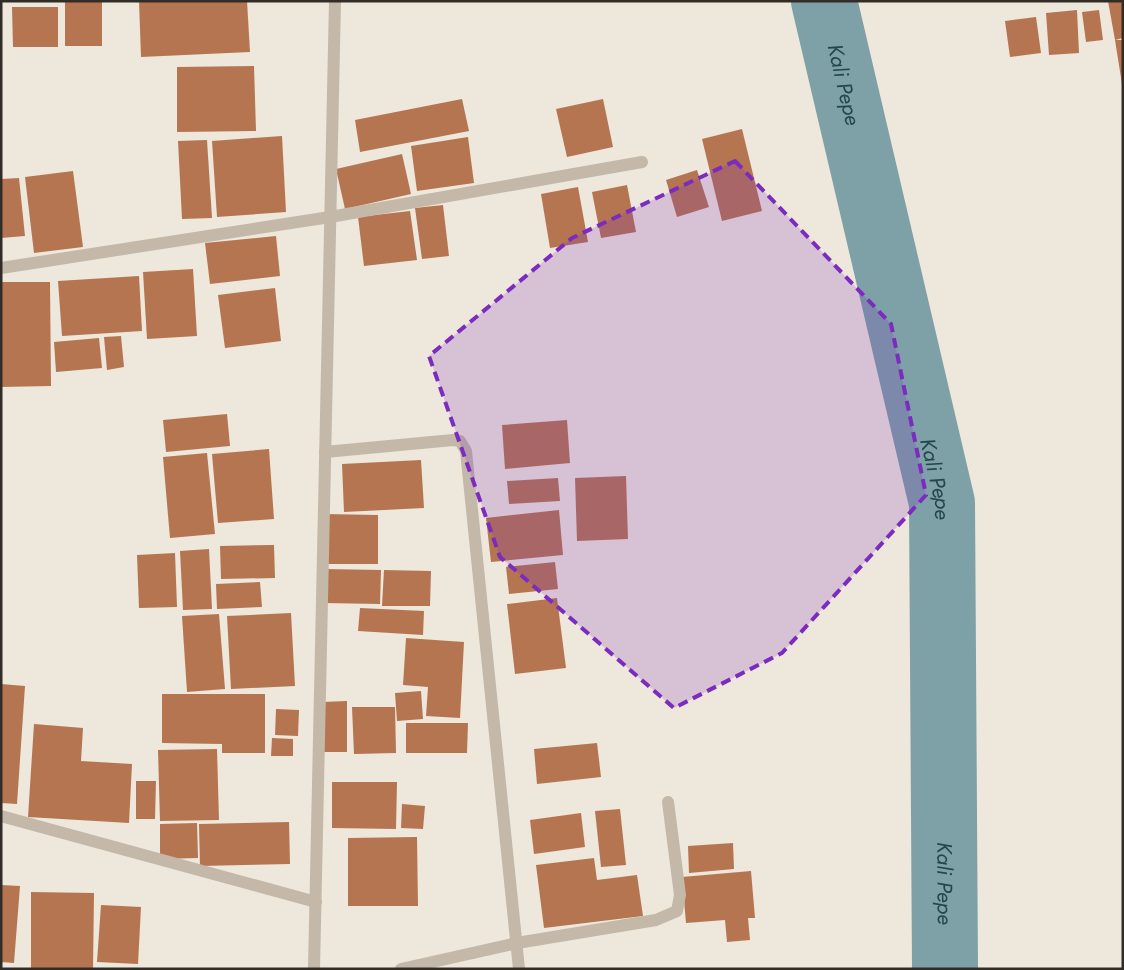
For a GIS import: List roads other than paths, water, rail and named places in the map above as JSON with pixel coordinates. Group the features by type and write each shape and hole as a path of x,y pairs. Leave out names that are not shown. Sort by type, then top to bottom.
{"street":[{"path":"314,969 335,1"},
{"path":"1,268 330,218 642,162"},
{"path":"325,452 453,440 460,441 466,451 519,969"},
{"path":"401,969 516,944 656,920 677,911 680,895 668,802"},
{"path":"1,816 316,902"}],"waterway":[{"name":"Kali Pepe","path":"824,1 942,503 945,969"}]}
